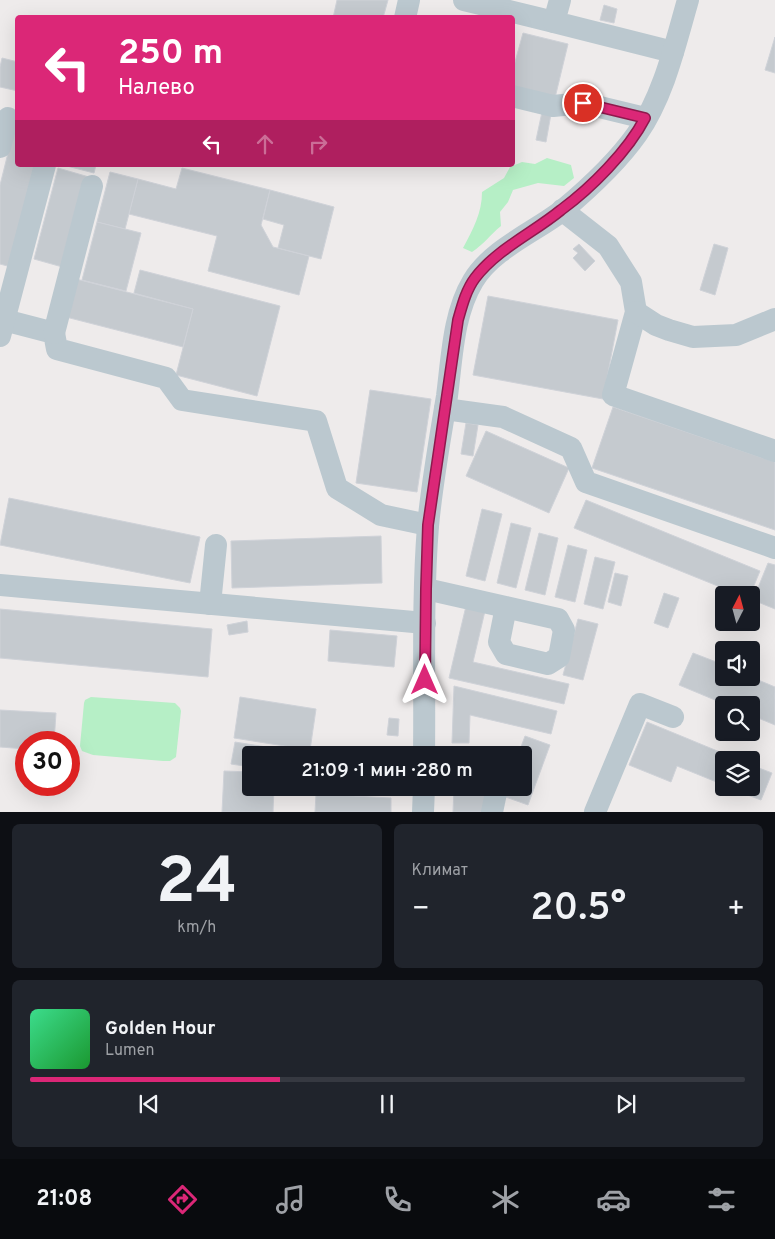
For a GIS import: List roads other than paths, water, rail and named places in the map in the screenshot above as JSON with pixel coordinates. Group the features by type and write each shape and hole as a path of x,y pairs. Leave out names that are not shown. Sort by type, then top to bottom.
{"street":[{"path":"406,15 409,0"},
{"path":"464,0 673,52"},
{"path":"554,22 560,0"},
{"path":"424,746 428,525 458,320 474,280 484,267 503,251 562,210 608,168 637,134 655,100 673,52 688,0"},
{"path":"515,97 553,106 583,103 645,118"},
{"path":"0,147 8,118"},
{"path":"43,167 7,281 2,328 54,333"},
{"path":"92,186 54,333 57,349 166,378 182,400 316,421 337,488 381,515 428,525"},
{"path":"562,210 608,246 631,282 636,312 614,395 775,450"},
{"path":"636,312 669,330 693,337 736,335 775,319"},
{"path":"445,409 503,418 571,448 586,482 775,548"},
{"path":"210,604 216,545"},
{"path":"0,585 425,623"},
{"path":"426,589 506,607"},
{"path":"595,812 640,704 673,718"},
{"path":"423,812 424,796"},
{"path":"492,812 495,796"}]}
